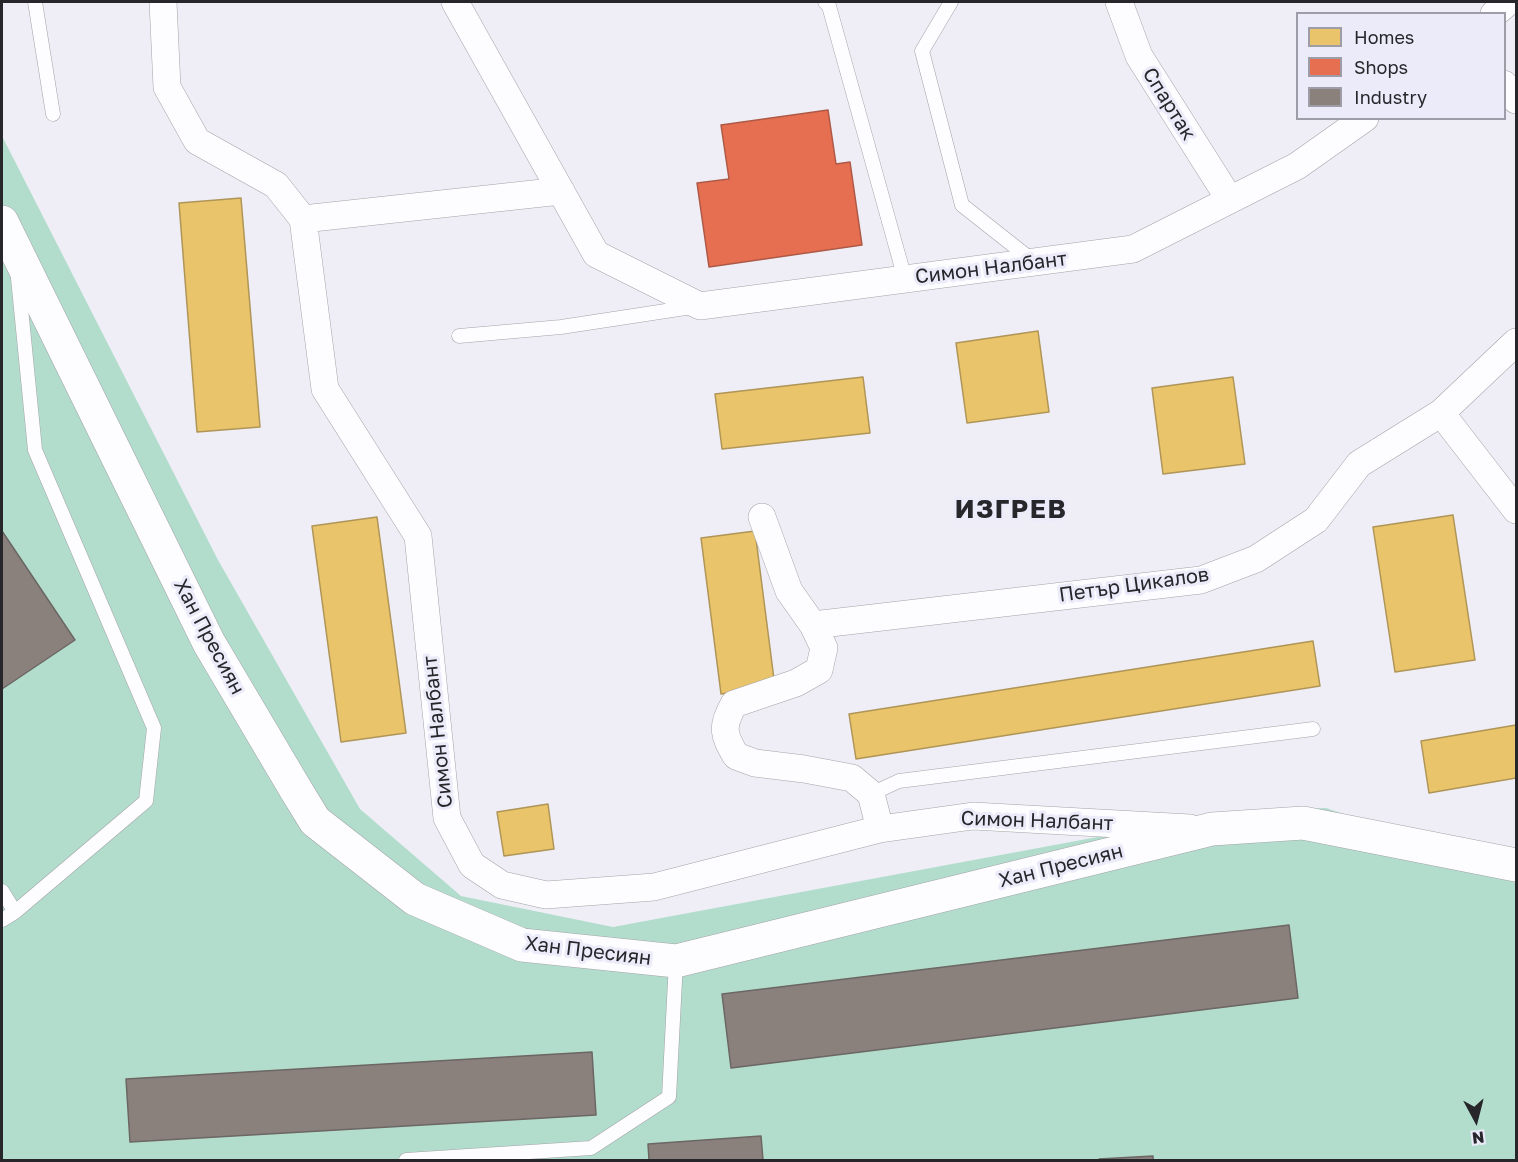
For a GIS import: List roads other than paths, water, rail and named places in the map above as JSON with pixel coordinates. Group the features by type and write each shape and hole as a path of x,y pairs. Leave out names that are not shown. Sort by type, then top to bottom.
{"street":[{"path":"163,2 167,87 197,141 276,185 303,219 561,191"},
{"path":"455,2 596,254 700,306"},
{"name":"Спартак","path":"1119,2 1139,56 1230,200"},
{"path":"1496,12 1508,2"},
{"path":"1506,87 1516,100"},
{"name":"Симон Налбант","path":"700,306 1133,249 1297,166 1362,120"},
{"name":"Симон Налбант","path":"303,219 325,389 418,536 447,818 472,865 502,885 546,895 654,887 880,829 973,816 1212,829"},
{"name":"Хан Пресиян","path":"2,222 209,643 315,822 415,899 522,945 676,962 1212,829 1303,823 1516,865"},
{"name":"Петър Цикалов","path":"813,626 1201,580 1256,559 1316,520 1359,465 1441,413 1516,342"},
{"path":"1441,413 1516,510"},
{"path":"762,518 789,591 813,626 824,648 819,670 796,683 734,704 726,719 725,738 736,756 755,764 804,769 852,778 871,794 880,829"}],"lane":[{"path":"35,2 53,114"},
{"path":"825,2 832,17 905,279"},
{"path":"951,2 922,51 962,206 1035,262"},
{"path":"2,920 15,912 146,801 154,728 35,450 16,252"},
{"path":"459,336 561,327 700,306"},
{"path":"871,794 899,781 1313,729"},
{"path":"2,891 15,912"},
{"path":"406,1161 591,1148 669,1097 676,962"}],"district":[{"name":"ИЗГРЕВ","path":"1011,510"}]}
